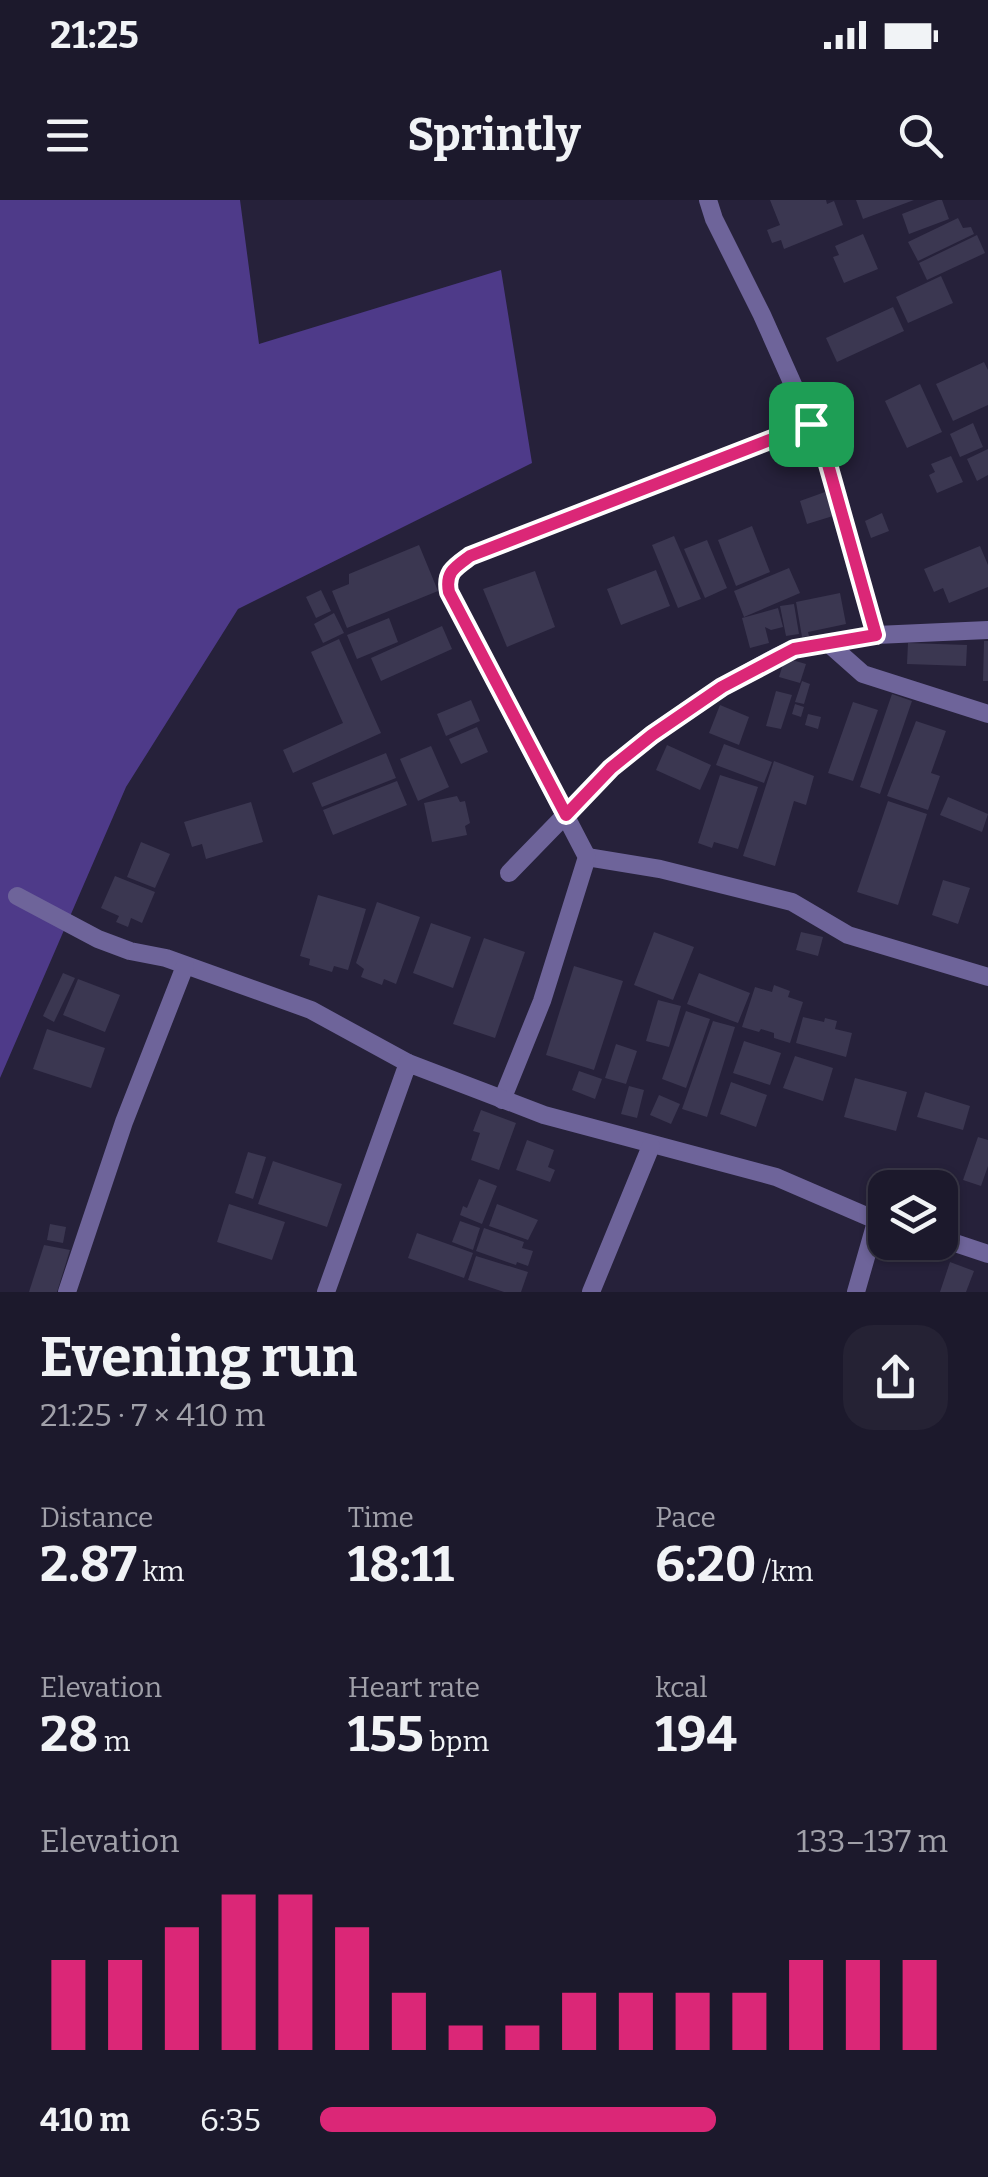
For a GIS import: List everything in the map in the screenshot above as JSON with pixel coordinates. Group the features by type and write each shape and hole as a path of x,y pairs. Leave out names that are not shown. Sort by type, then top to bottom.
{"street":[{"path":"708,200 827,461 876,635"},
{"path":"502,1100 542,1001 587,857 449,592 450,570 470,556 811,424"},
{"path":"509,872 611,768 652,735 722,687 794,649 876,635 988,630"},
{"path":"828,643 863,674 988,714"},
{"path":"587,857 660,869 792,902 848,935 988,977"},
{"path":"17,896 98,939 310,1010 408,1063 502,1100 651,1146 776,1177 868,1217"},
{"path":"67,1292 124,1122 185,966"},
{"path":"326,1292 408,1063"},
{"path":"591,1292 651,1146"},
{"path":"958,1244 988,1254"},
{"path":"856,1292 868,1259"}],"shaded area":[{"path":"0,200 240,200 259,344 501,270 532,463 238,609 126,787 0,1078"}],"building":[{"path":"770,200 826,200 827,204 834,201 843,225 784,249 781,240 772,243 767,230 780,225"},
{"path":"856,200 914,200 863,219"},
{"path":"942,200 949,219 909,234 902,214"},
{"path":"958,218 963,228 971,227 974,234 918,261 908,242"},
{"path":"863,234 878,269 844,283 833,257 839,255 835,246"},
{"path":"977,235 985,253 927,280 919,263"},
{"path":"941,276 953,303 908,323 896,297"},
{"path":"893,307 904,331 837,362 826,338"},
{"path":"984,362 988,370 988,405 953,421 936,384"},
{"path":"920,384 942,432 907,448 885,401"},
{"path":"973,423 983,447 960,457 950,434"},
{"path":"988,449 988,475 977,481 967,459"},
{"path":"951,456 963,482 937,493 929,475 935,472 931,464"},
{"path":"825,492 833,516 807,524 800,501"},
{"path":"882,513 889,531 871,538 865,521"},
{"path":"752,526 770,572 736,586 718,540"},
{"path":"674,536 701,599 678,608 652,545"},
{"path":"707,540 727,588 705,598 684,549"},
{"path":"419,545 438,591 347,628 332,591 349,584 349,574"},
{"path":"980,546 988,565 988,587 949,603 943,588 934,592 924,569"},
{"path":"789,568 800,593 744,617 734,591"},
{"path":"656,570 670,606 621,625 607,589"},
{"path":"535,571 555,627 507,647 483,589"},
{"path":"321,590 331,611 316,618 306,597"},
{"path":"840,593 846,624 808,632 809,636 802,637 796,602"},
{"path":"794,604 799,634 786,636 780,606"},
{"path":"778,608 783,627 765,627 769,643 750,648 742,618"},
{"path":"334,613 344,633 323,643 314,624"},
{"path":"389,618 398,642 357,659 347,635"},
{"path":"442,626 452,649 381,681 371,658"},
{"path":"339,639 381,733 293,773 283,750 343,723 311,652"},
{"path":"984,641 988,641 988,681 983,681"},
{"path":"908,643 967,645 966,666 907,664"},
{"path":"785,658 806,664 800,683 779,677"},
{"path":"802,681 810,684 804,704 795,702"},
{"path":"776,691 792,695 781,729 766,726"},
{"path":"892,694 912,701 880,794 860,787"},
{"path":"471,700 480,721 446,736 437,714"},
{"path":"853,702 878,710 853,781 828,773"},
{"path":"795,704 804,707 801,717 792,714"},
{"path":"720,705 749,717 739,745 709,733"},
{"path":"808,714 821,717 818,729 805,725"},
{"path":"916,721 946,731 931,773 940,776 928,810 887,796"},
{"path":"477,727 488,752 461,764 449,739"},
{"path":"724,744 772,762 764,783 716,765"},
{"path":"667,745 711,765 700,790 656,770"},
{"path":"431,746 449,787 418,801 400,759"},
{"path":"386,753 396,778 322,807 312,783"},
{"path":"774,761 814,776 806,805 794,801 775,866 743,856"},
{"path":"720,775 758,787 738,849 714,842 712,848 698,843"},
{"path":"397,781 407,805 333,835 323,810"},
{"path":"457,796 460,802 465,801 470,823 465,826 467,835 432,842 424,803"},
{"path":"948,797 988,814 982,832 940,815"},
{"path":"888,801 927,814 898,905 857,892"},
{"path":"251,802 263,842 206,859 202,844 192,847 184,822"},
{"path":"141,842 170,854 155,888 127,877"},
{"path":"115,876 155,892 142,923 131,918 128,927 116,922 119,916 101,908"},
{"path":"943,880 970,888 958,924 932,915"},
{"path":"318,895 366,909 348,970 334,966 332,972 309,965 310,959 300,956"},
{"path":"377,902 420,917 396,984 384,979 382,985 361,977 364,969 356,963"},
{"path":"431,923 471,937 453,988 413,973"},
{"path":"654,932 694,947 673,1000 634,985"},
{"path":"801,932 823,937 818,956 796,950"},
{"path":"484,938 525,952 495,1038 453,1024"},
{"path":"574,966 623,981 594,1070 546,1055"},
{"path":"63,973 75,978 54,1022 43,1016"},
{"path":"699,973 750,993 738,1023 687,1004"},
{"path":"78,979 120,995 105,1032 63,1015"},
{"path":"774,985 790,991 788,997 803,1002 790,1043 774,1038 774,1033 742,1027 755,987 772,992"},
{"path":"658,1000 681,1006 669,1047 646,1041"},
{"path":"686,1011 710,1019 686,1088 662,1079"},
{"path":"803,1017 837,1021 835,1029 852,1033 846,1057 796,1043"},
{"path":"713,1021 735,1027 707,1117 682,1109"},
{"path":"47,1029 105,1048 91,1088 33,1069"},
{"path":"744,1041 781,1053 770,1085 733,1073"},
{"path":"616,1044 637,1051 626,1084 605,1078"},
{"path":"795,1056 833,1068 823,1101 783,1088"},
{"path":"579,1071 602,1079 595,1099 572,1090"},
{"path":"855,1078 907,1092 896,1131 844,1117"},
{"path":"731,1082 767,1095 756,1127 720,1114"},
{"path":"629,1086 644,1090 637,1118 621,1114"},
{"path":"925,1092 970,1106 963,1130 917,1117"},
{"path":"659,1095 680,1104 671,1124 650,1115"},
{"path":"481,1110 516,1123 499,1170 471,1160 480,1133 473,1131"},
{"path":"978,1137 988,1140 988,1166 981,1186 963,1180"},
{"path":"527,1140 554,1150 548,1167 555,1170 550,1182 516,1170"},
{"path":"248,1152 266,1157 253,1199 235,1193"},
{"path":"273,1161 342,1184 327,1227 258,1204"},
{"path":"479,1179 497,1186 482,1224 460,1215"},
{"path":"229,1204 285,1222 272,1260 217,1242"},
{"path":"497,1204 538,1220 528,1240 489,1226"},
{"path":"460,1221 480,1228 473,1250 452,1242"},
{"path":"50,1224 66,1227 63,1243 47,1240"},
{"path":"484,1228 524,1242 522,1248 533,1251 528,1266 476,1251"},
{"path":"417,1233 473,1253 464,1278 408,1258"},
{"path":"44,1245 70,1250 57,1292 29,1292"},
{"path":"476,1256 528,1272 521,1292 504,1292 468,1280"},
{"path":"950,1262 974,1271 966,1292 940,1292"}],"route":[{"path":"811,424 827,461 876,635 794,649 722,687 611,768 566,815 449,592 450,570 470,556 811,424"}]}
